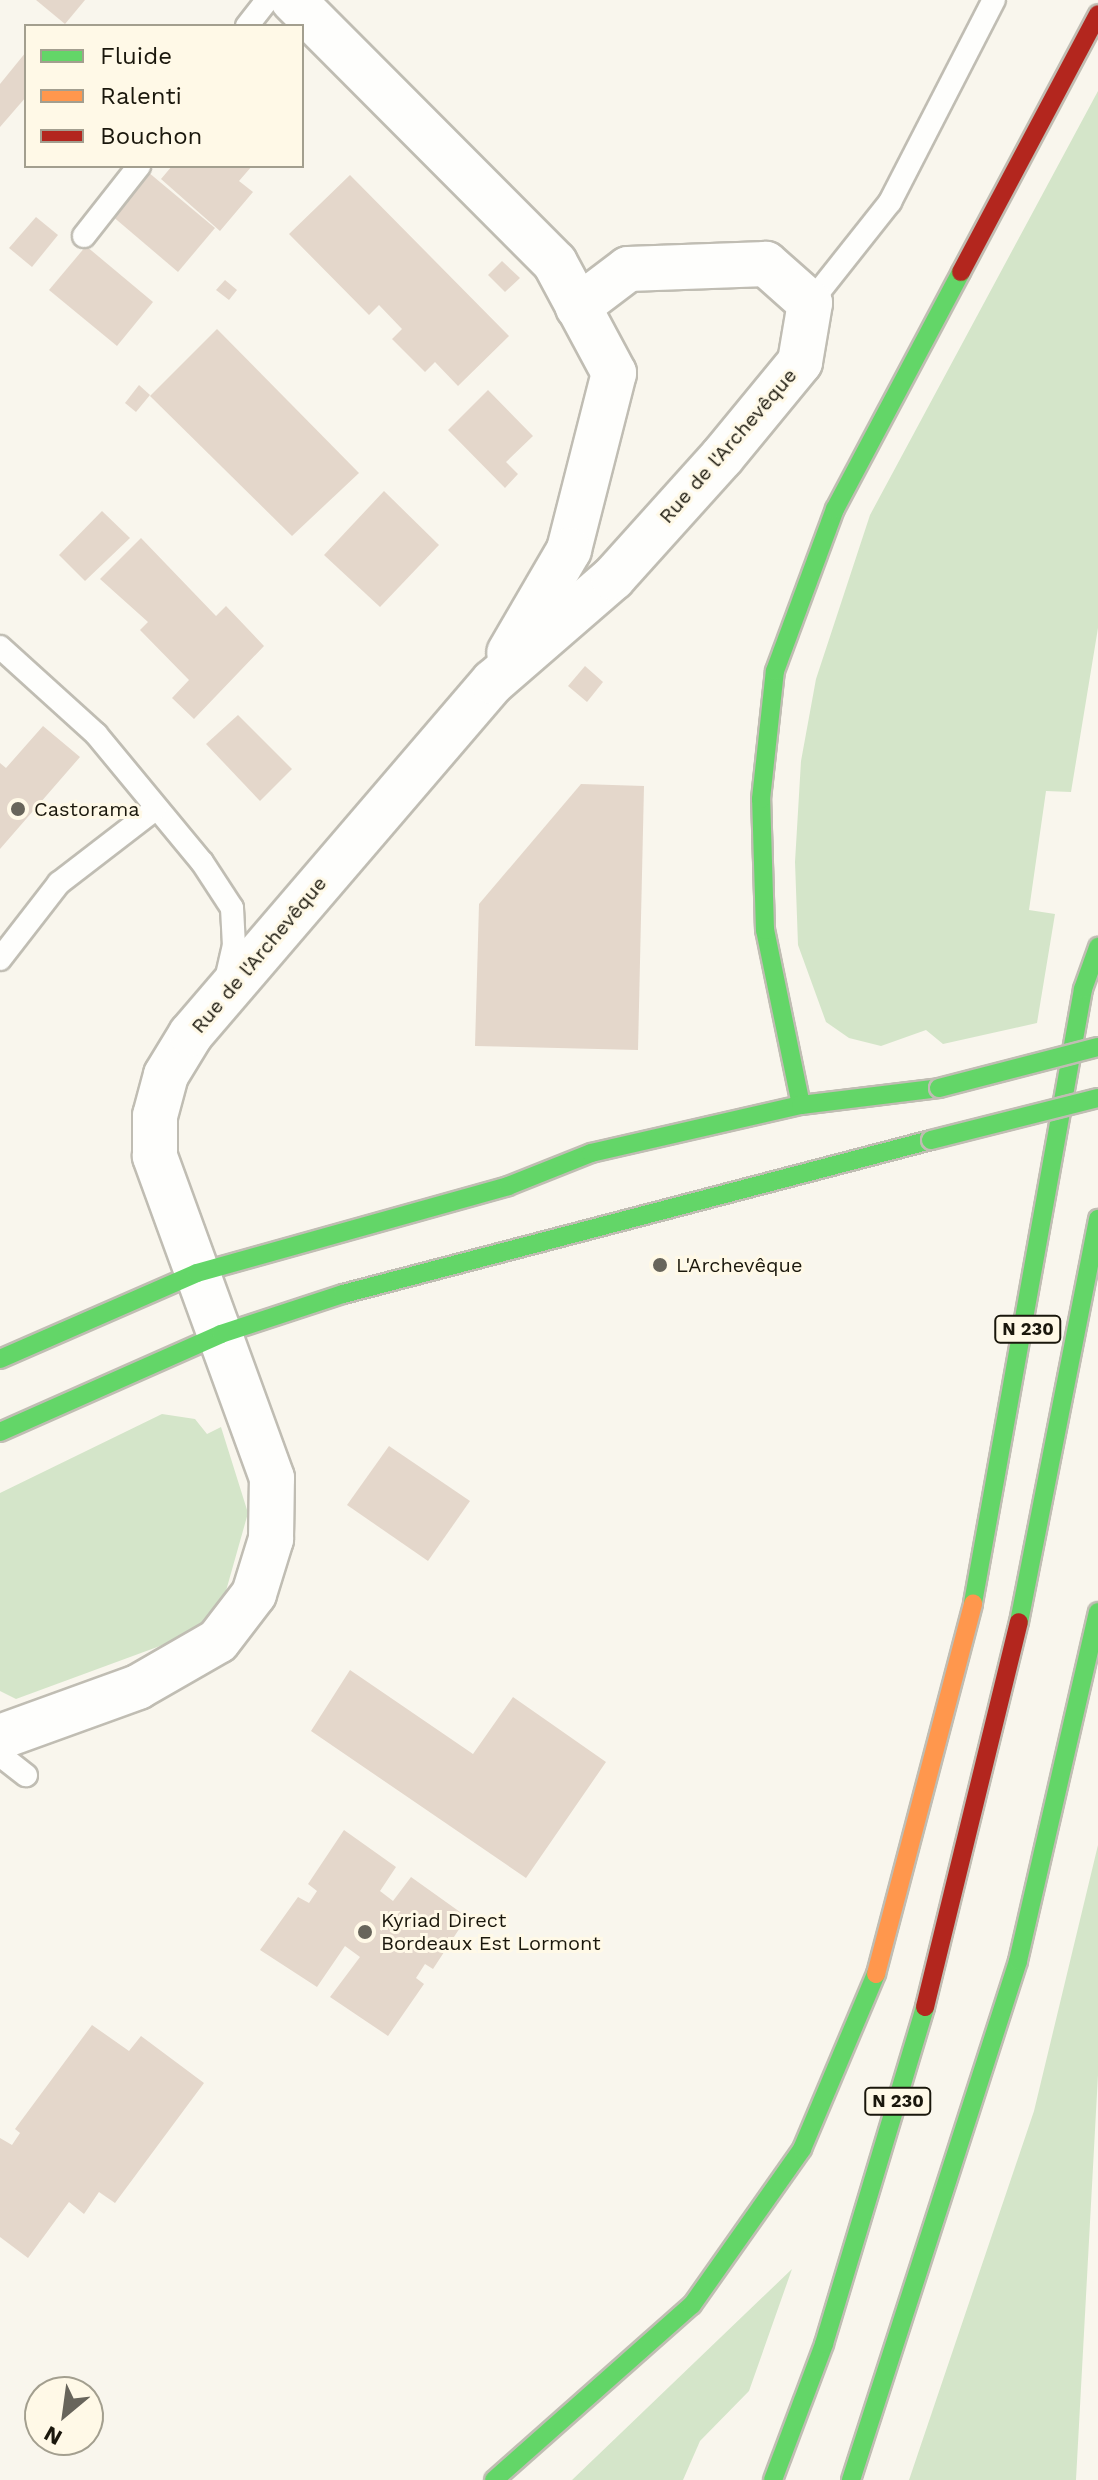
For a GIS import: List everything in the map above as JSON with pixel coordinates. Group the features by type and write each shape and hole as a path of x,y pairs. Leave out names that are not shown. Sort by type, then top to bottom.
{"main road":[{"path":"822,1127 801,1105 765,930 761,799 775,671 835,509 1098,14"},
{"name":"N 230","path":"494,2480 692,2305 802,2149 849,2050 894,1924 950,1710 1000,1481 1083,989 1098,947"},
{"path":"0,1359 197,1273 508,1186 591,1153 801,1105 939,1088 1098,1047"},
{"path":"0,1432 221,1334 343,1294 1098,1098"},
{"path":"844,1141 878,1153"},
{"name":"N 230","path":"773,2480 824,2344 946,1938 1050,1488 1098,1219"},
{"path":"851,2480 1018,1961 1098,1612"}],"street":[{"name":"Rue de l'Archevêque","path":"293,0 555,263 614,373 600,445 569,550 493,682"},
{"path":"578,307 628,269 766,264 810,303"},
{"name":"Rue de l'Archevêque","path":"0,1737 138,1687 218,1641 254,1594 271,1539 272,1478 155,1156 155,1116 166,1075 222,996 493,682 613,578 722,457 800,362 810,303"}],"lane":[{"path":"249,24 267,0"},
{"path":"810,303 890,202 994,0"},
{"path":"84,236 137,168"},
{"path":"0,647 96,734 202,862 232,908 234,945 222,996"},
{"path":"0,959 59,883 155,809"},
{"path":"0,1755 26,1775"}],"green space":[{"path":"1098,91 1098,628 1071,792 1046,791 1029,910 1055,914 1037,1023 943,1044 926,1030 881,1046 849,1038 826,1022 798,945 795,862 801,761 816,679 870,515"},
{"path":"162,1414 195,1419 207,1434 221,1427 248,1513 222,1605 191,1633 160,1646 16,1699 0,1691 0,1493"},
{"path":"1098,1845 1098,2075 1076,2480 909,2480 1034,2111"},
{"path":"792,2269 749,2391 700,2441 683,2480 572,2480"}],"building":[{"path":"36,0 85,0 65,24"},
{"path":"24,54 24,99 0,127 0,84"},
{"path":"170,168 250,168 239,181 253,192 220,231 161,179"},
{"path":"148,172 215,228 178,272 111,215"},
{"path":"350,175 509,336 458,386 435,362 425,372 392,339 402,329 379,305 369,315 289,234"},
{"path":"36,217 58,235 32,267 9,248"},
{"path":"86,246 153,302 117,346 49,290"},
{"path":"502,261 520,278 505,292 488,275"},
{"path":"225,280 237,290 229,300 216,290"},
{"path":"217,329 359,473 292,536 150,396"},
{"path":"139,385 150,395 136,412 125,403"},
{"path":"488,390 533,436 506,462 518,474 505,488 448,430"},
{"path":"384,491 439,545 380,607 324,555"},
{"path":"102,511 130,538 85,581 59,555"},
{"path":"141,538 216,616 226,606 264,646 194,719 172,698 189,680 140,630 148,622 100,579"},
{"path":"585,666 603,682 587,702 568,686"},
{"path":"238,715 292,769 260,801 206,744"},
{"name":"Castorama","path":"43,726 80,757 0,849 0,763 6,768"},
{"path":"581,784 644,786 638,1050 475,1046 479,904"},
{"path":"389,1446 470,1501 428,1561 347,1505"},
{"path":"350,1670 473,1754 513,1697 606,1762 526,1878 311,1731"},
{"name":"Kyriad Direct Bordeaux Est Lormont","path":"344,1830 396,1867 380,1891 393,1901 411,1877 467,1917 433,1969 425,1964 416,1978 424,1984 388,2036 330,1997 360,1957 345,1946 317,1987 260,1950 298,1897 309,1903 317,1891 308,1884"},
{"path":"92,2025 129,2051 141,2036 204,2083 115,2203 99,2192 84,2214 69,2202 28,2258 0,2237 0,2138 12,2145 20,2133 15,2129"}],"traffic: fast":[{"path":"801,1105 765,930 761,799 775,671 835,509 961,272"},
{"path":"973,1603 1083,989 1098,947"},
{"path":"939,1088 1098,1047"},
{"path":"0,1359 197,1273 508,1186 591,1153 801,1105 939,1088"},
{"path":"931,1140 1098,1098"},
{"path":"0,1432 221,1334 343,1294 931,1140"},
{"path":"1019,1622 1098,1219"},
{"path":"851,2480 1018,1961 1098,1612"},
{"path":"494,2480 692,2305 802,2149 876,1974"},
{"path":"773,2480 824,2344 925,2007"}],"traffic: slow":[{"path":"876,1974 973,1603"}],"traffic: jam":[{"path":"961,272 1098,14"},
{"path":"925,2007 1019,1622"}],"place":[{"name":"Castorama","path":"18,809"},
{"name":"L'Archevêque","path":"660,1265"},
{"name":"Kyriad Direct Bordeaux Est Lormont","path":"365,1932"}]}
